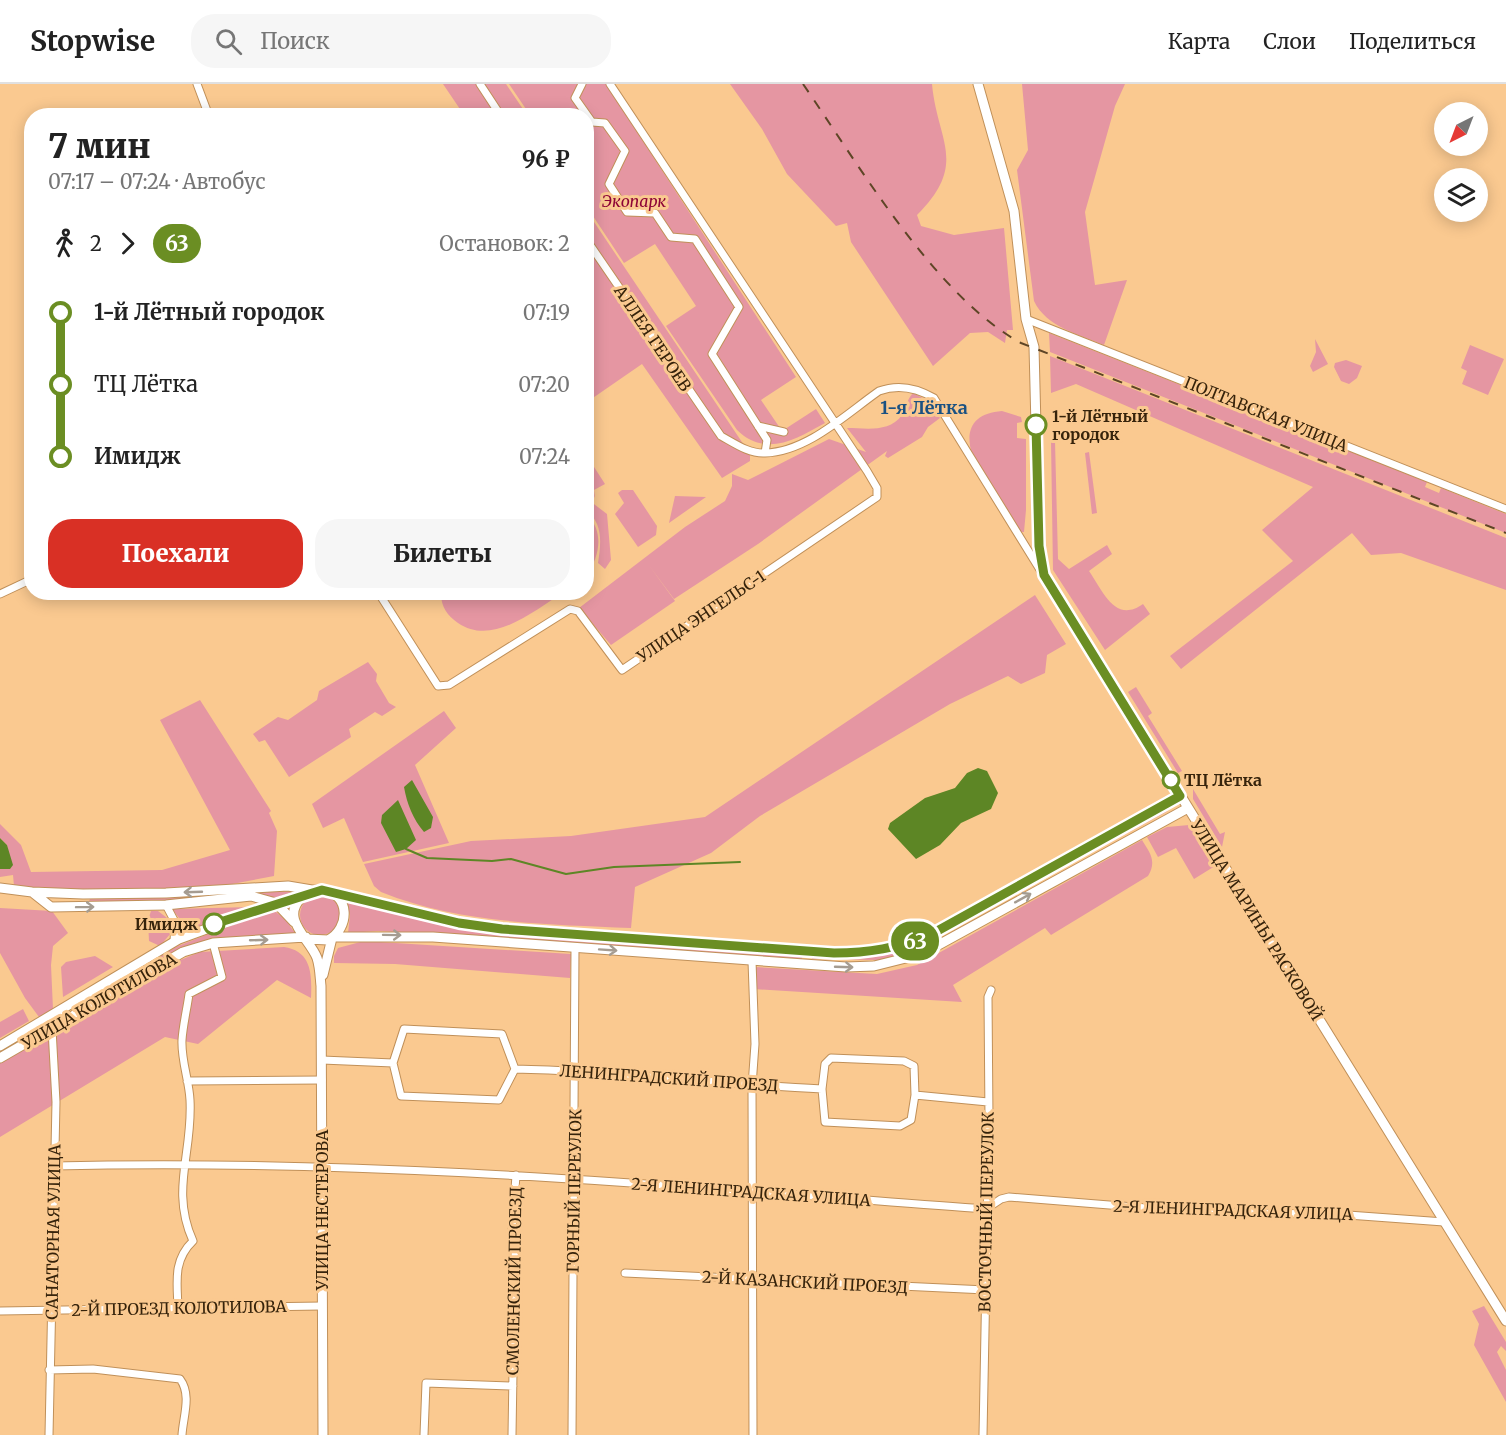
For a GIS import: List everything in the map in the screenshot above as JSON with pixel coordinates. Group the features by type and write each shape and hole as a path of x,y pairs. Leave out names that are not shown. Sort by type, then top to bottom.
{"main road":[{"name":"УЛИЦА МАРИНЫ РАСКОВОЙ","path":"978,84 1014,211 1026,319 1034,347 1039,546 1044,575 1506,1321"},
{"name":"УЛИЦА КОЛОТИЛОВА","path":"0,1046 174,942 311,891 332,893 459,923 502,929 809,951 867,953 902,947 930,935 1180,796"},
{"name":"УЛИЦА КОЛОТИЛОВА","path":"0,1058 165,961 183,952 213,943 307,938 321,941 333,937 433,937 752,961 874,966 922,954 1188,808"},
{"path":"0,888 32,892 166,893 288,886 311,891"},
{"path":"294,923 295,906 311,891"},
{"path":"32,892 51,907 166,905 251,897 276,903 307,938"},
{"path":"332,893 339,898 345,914 340,931 333,937"},
{"name":"УЛИЦА НЕСТЕРОВА","path":"321,986 333,937"},
{"name":"УЛИЦА НЕСТЕРОВА","path":"307,938 316,958 321,986 323,1435"},
{"path":"808,964 809,951"}],"street":[{"path":"197,84 206,108"},
{"path":"480,84 496,108"},
{"path":"582,84 575,98 582,108"},
{"name":"УЛИЦА ЭНГЕЛЬС-1","path":"383,600 438,686 449,685 570,609 578,611 622,670 878,497 877,488 867,471 610,84"},
{"path":"594,122 605,123 625,151 609,184 627,212 655,213 671,237 695,239 739,307 712,354 767,440 765,453 795,447 879,391 892,387 925,393 934,398 1044,575"},
{"name":"АЛЛЕЯ ГЕРОЕВ","path":"594,251 721,436 742,448 765,453"},
{"name":"ПОЛТАВСКАЯ УЛИЦА","path":"1026,319 1506,509"},
{"path":"758,426 784,432"},
{"path":"0,594 24,583"},
{"path":"166,905 176,922 174,942"},
{"path":"178,1307 177,1265 184,1250 193,1241 184,1223 181,1202 182,1180 187,1163 190,1100 182,1042 189,994 222,977 213,943"},
{"name":"ГОРНЫЙ ПЕРЕУЛОК","path":"572,1435 576,948"},
{"path":"752,961 754,1044 752,1086 753,1435"},
{"name":"ВОСТОЧНЫЙ ПЕРЕУЛОК","path":"983,1435 988,997 991,990"},
{"name":"САНАТОРНАЯ УЛИЦА","path":"49,1435 56,1102 52,1029"},
{"path":"404,1029 502,1034 515,1069 499,1100 401,1096 393,1063 404,1029"},
{"path":"831,1058 904,1061 914,1066 915,1095 908,1123 900,1126 825,1122 822,1089 825,1064 831,1058"},
{"path":"322,1060 393,1063"},
{"name":"ЛЕНИНГРАДСКИЙ ПРОЕЗД","path":"515,1069 576,1070 752,1086 822,1089"},
{"path":"187,1081 322,1080"},
{"path":"915,1095 988,1102"},
{"name":"2-Я ЛЕНИНГРАДСКАЯ УЛИЦА","path":"54,1166 187,1163 321,1165 516,1175 987,1209 1001,1199 1009,1197 1184,1211 1348,1215 1444,1222"},
{"name":"СМОЛЕНСКИЙ ПРОЕЗД","path":"512,1435 514,1249 512,1232 516,1175"},
{"name":"2-Й КАЗАНСКИЙ ПРОЕЗД","path":"625,1273 986,1290"},
{"name":"2-Й ПРОЕЗД КОЛОТИЛОВА","path":"0,1311 322,1306"},
{"path":"49,1370 93,1369 180,1379 185,1389 186,1401 182,1435"},
{"name":"СМОЛЕНСКИЙ ПРОЕЗД","path":"424,1435 426,1383 513,1386"}],"green space":[{"path":"443,84 506,84 522,108 459,108"},
{"name":"Экопарк","path":"509,84 606,84 796,377 761,400 782,431 816,409 825,423 792,440 770,444 759,443 737,430 666,326 696,306 655,244 624,263 594,218 594,108 525,108"},
{"path":"730,84 932,84 946,151 946,166 942,181 933,197 917,215 921,226 954,235 1004,228 1013,330 1007,330 1005,343 988,332 970,333 933,366 851,242 847,223 836,226 787,174 762,129"},
{"path":"1022,84 1125,84 1115,106 1085,212 1095,285 1127,280 1104,345 1055,324 1039,310 1034,301 1017,170 1028,150"},
{"path":"594,222 750,454 750,461 722,478 642,364 594,397"},
{"path":"1049,333 1427,482 1425,487 1439,493 1441,488 1506,514 1506,533 1050,352"},
{"path":"1315,339 1328,364 1313,372 1310,366 1316,352"},
{"path":"1470,345 1504,359 1488,395 1462,384 1467,371 1461,368"},
{"path":"1050,356 1506,538 1506,590 1401,553 1371,555 1352,533 1181,669 1170,656 1293,561 1262,530 1313,487 1076,384 1051,393"},
{"path":"1346,360 1362,366 1357,378 1349,384 1341,381 1334,367 1335,363"},
{"path":"913,393 930,402 940,418 928,427 922,437 888,458 885,456 887,451 758,544 674,599 648,564 675,601 611,645 579,608 589,600 594,600 594,597 685,527 725,501 732,486 732,474 748,480 829,439 866,452 847,428 877,428 891,425 902,415"},
{"path":"1002,411 1021,417 1022,422 1017,423 1017,438 1026,439 1024,532 1020,532 972,454 970,445 971,429 974,424 985,415"},
{"path":"1051,441 1055,441 1058,559 1069,569 1107,545 1112,554 1089,571 1105,596 1117,608 1133,609 1143,604 1150,614 1105,650 1053,570"},
{"path":"1089,452 1097,513 1092,514 1085,453"},
{"path":"594,467 605,484 594,490"},
{"path":"622,490 633,490 657,526 656,535 638,547 615,514 624,503 618,493"},
{"path":"675,496 706,497 669,523"},
{"path":"594,504 607,514 611,560 605,569 598,563 600,533 594,519"},
{"path":"594,524 598,537 594,562"},
{"path":"1035,595 1066,644 1047,655 1045,673 1021,684 1008,676 950,704 760,816 711,853 635,887 631,928 536,923 442,911 381,892 374,886 364,864 471,841 571,836 705,817"},
{"path":"441,600 552,600 513,623 499,629 485,631 471,629 458,623 443,607"},
{"path":"368,662 377,674 376,681 389,703 396,707 382,716 375,712 349,729 351,737 289,777 265,740 259,742 253,734 278,717 288,720 317,700 319,691"},
{"path":"1136,687 1152,713 1148,716 1182,771 1178,773 1128,692"},
{"path":"200,700 271,811 269,813 277,831 274,876 227,885 126,890 30,889 14,886 13,875 0,877 0,869 10,869 7,845 0,838 0,824 21,845 31,872 162,870 230,850 160,720"},
{"path":"444,711 456,728 415,765 449,843 363,862 344,818 323,828 312,804"},
{"path":"1193,789 1220,834 1225,832 1222,847 1193,799"},
{"path":"1168,811 911,951 879,960 812,959 813,953 907,947 1155,814"},
{"path":"1189,825 1215,866 1194,879 1176,848 1158,857 1147,837 1167,827"},
{"path":"1142,840 1152,861 1148,876 1051,935 1045,928 953,985 962,1002 754,989 755,967 877,974 917,965"},
{"path":"298,891 273,900 88,903 90,899"},
{"path":"320,895 328,896 334,901 339,907 339,923 334,929 328,934 320,935 312,934 306,929 301,923 300,915 301,907 306,901 312,896"},
{"path":"346,901 462,928 802,953 802,959 487,937 378,931 348,933 350,915"},
{"path":"0,908 52,911 68,933 53,946 51,965 53,1009 39,1017 25,998 0,953"},
{"path":"254,908 179,935 179,918 172,909"},
{"path":"272,909 285,919 298,937 212,940 87,999 0,1052 0,1048 178,946"},
{"path":"151,911 158,911 171,921 171,933 160,946 149,941 148,920"},
{"path":"364,941 571,954 570,978 395,964 334,963 334,956 338,948"},
{"path":"284,947 300,953 305,959 310,973 311,998 277,980 198,1044 165,1037 0,1137 0,1063 178,961 200,952"},
{"path":"95,956 113,967 63,997 61,967 66,962"},
{"path":"23,1009 29,1021 0,1038 0,1022"},
{"path":"1484,1306 1506,1342 1506,1351 1501,1346 1497,1352 1506,1370 1506,1402 1474,1345 1479,1324 1472,1311"}],"shaded area":[{"path":"978,768 987,771 998,793 991,809 961,823 940,845 916,859 888,829 890,823 925,798 955,788 967,773"},
{"path":"412,780 433,817 431,828 424,832 414,817 405,793 404,787"},
{"path":"398,800 416,840 406,849 396,852 381,823 382,815"},
{"path":"0,838 7,845 13,865 10,869 0,869"}],"waterway":[{"path":"406,849 427,858 492,861 511,859 566,874 614,867 740,862"}],"railway":[{"path":"803,84 874,189 929,262 989,322 1021,343 1506,533"}],"bus line":[{"name":"63","path":"214,924 314,890 322,890 459,923 502,929 834,953 867,953 902,947 930,935 1180,796 1044,575 1039,546 1036,425"}],"place":[{"name":"1-й Лётный городок","path":"1036,425"},
{"name":"ТЦ Лётка","path":"1171,780"},
{"name":"Имидж","path":"214,924"}],"district":[{"name":"1-я Лётка","path":"924,407"}]}
